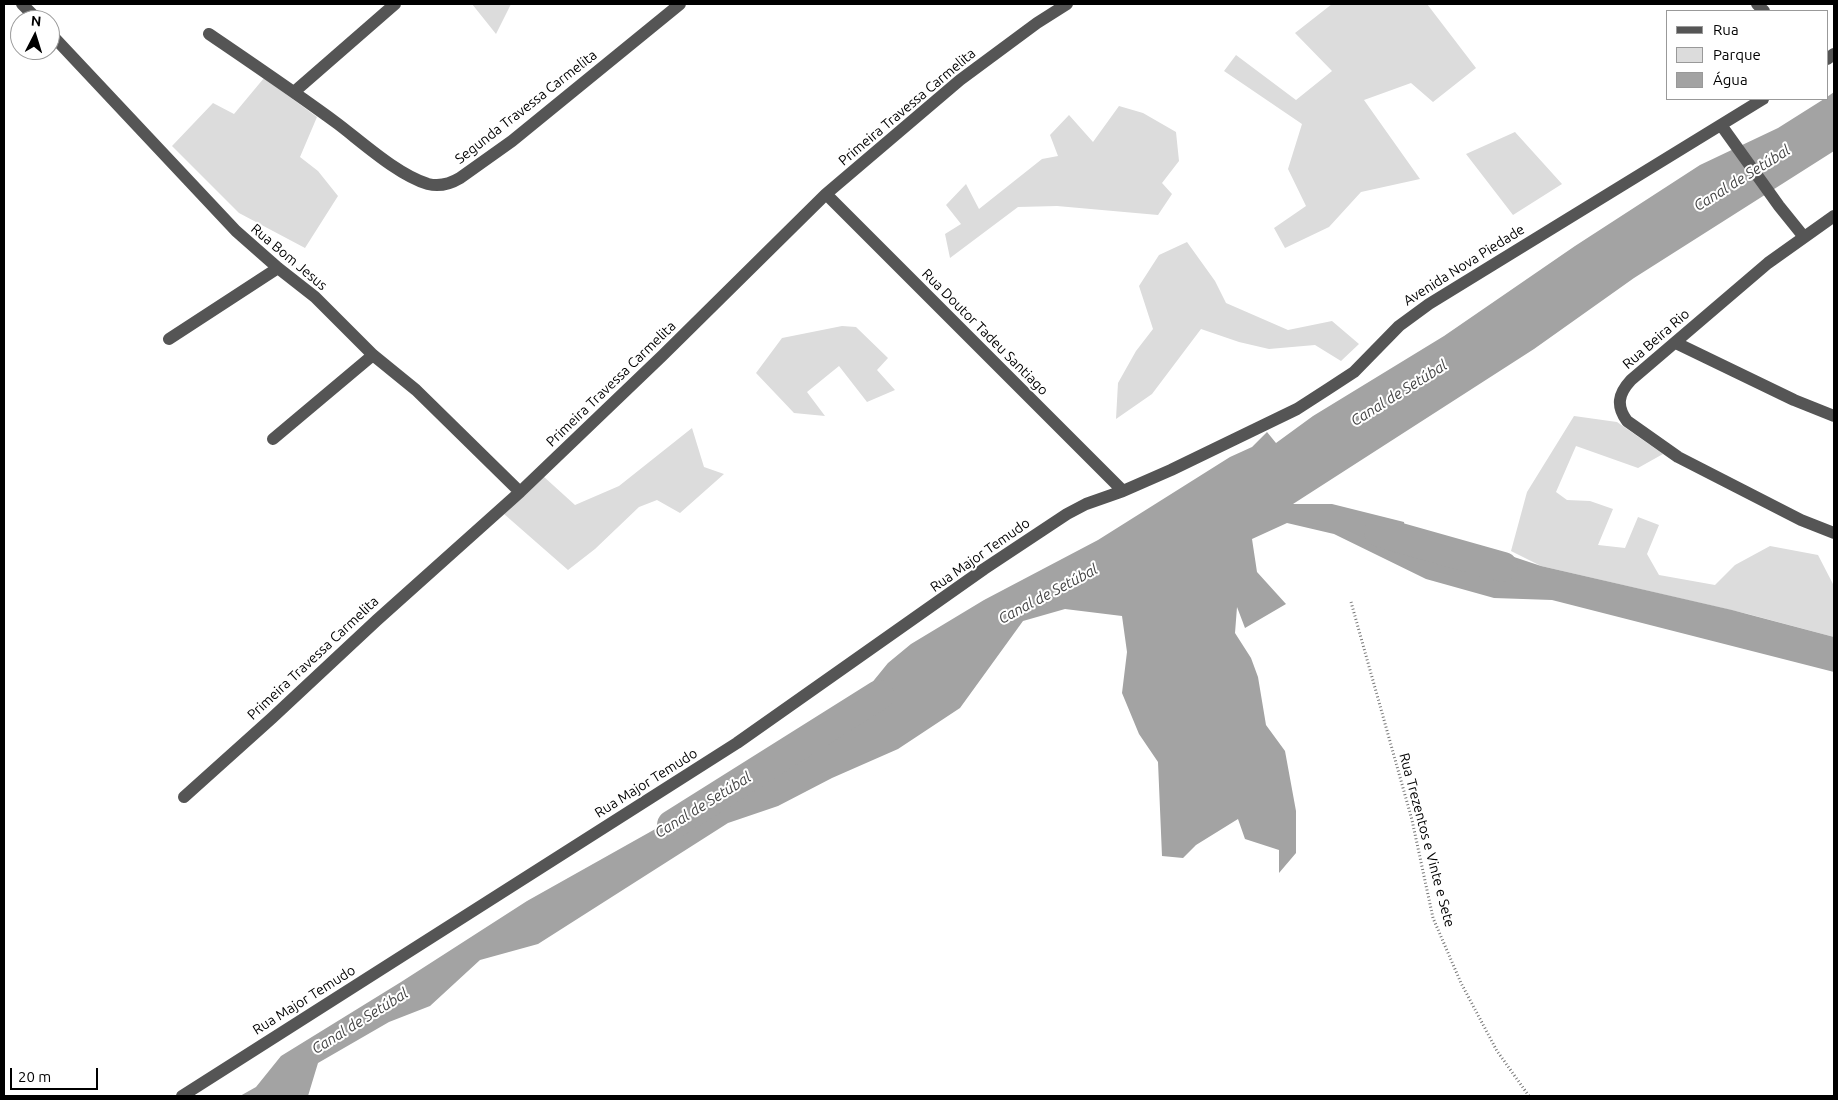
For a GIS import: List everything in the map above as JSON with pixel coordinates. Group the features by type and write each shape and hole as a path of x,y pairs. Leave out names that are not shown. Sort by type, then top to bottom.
{"street":[{"path":"294,92 395,4"},
{"name":"Segunda Travessa Carmelita","path":"210,34 294,92 397,168 419,180 441,186 452,183 460,178 512,141 680,4"},
{"name":"Primeira Travessa Carmelita","path":"184,798 377,620 520,492 662,356 826,194 960,80 1037,23 1067,4"},
{"name":"Rua Bom Jesus","path":"60,44 236,231 314,297 373,355 416,390 520,492"},
{"name":"Avenida Nova Piedade","path":"1122,491 1248,433 1328,390 1354,372 1399,326 1429,304 1761,100"},
{"path":"1721,125 1779,206 1804,237 1834,216"},
{"name":"Rua Doutor Tadeu Santiago","path":"826,194 1122,491"},
{"name":"Rua Beira Rio","path":"1804,237 1748,279 1625,387 1618,404 1627,421 1678,458 1801,520 1834,533"},
{"path":"169,338 278,268"},
{"path":"1676,343 1794,400 1834,416"},
{"path":"273,439 373,355"},
{"name":"Rua Major Temudo","path":"182,1096 737,743 984,569 1067,514 1086,504 1122,491"}],"path":[{"name":"Rua Trezentos e Vinte e Sete","path":"1351,602 1412,820 1433,918 1460,983 1497,1051 1530,1096"}],"green space":[{"path":"472,4 511,4 496,34"},
{"path":"1332,4 1427,4 1476,68 1433,102 1411,83 1364,100 1420,179 1361,192 1329,227 1285,248 1274,228 1306,206 1288,169 1302,124 1224,71 1236,55 1296,100 1332,71 1295,33"},
{"path":"264,78 317,117 300,157 318,171 338,196 305,248 239,213 172,146 213,103 234,114"},
{"path":"1119,106 1143,113 1176,132 1179,161 1162,183 1172,194 1158,215 1057,206 1018,207 950,258 945,234 961,224 946,205 966,184 979,209 1042,159 1058,156 1050,135 1069,115 1093,142"},
{"path":"1515,132 1562,184 1513,215 1466,154"},
{"path":"1187,242 1215,281 1226,303 1288,330 1332,321 1359,344 1341,361 1315,345 1269,349 1239,342 1201,329 1152,394 1116,419 1118,383 1136,351 1153,329 1139,286 1159,255"},
{"path":"842,326 856,327 888,358 877,370 895,390 867,402 839,366 807,392 825,416 794,413 756,373 782,338"},
{"path":"1574,416 1617,422 1663,454 1638,468 1576,446 1556,492 1567,500 1590,501 1613,509 1598,545 1625,548 1638,517 1659,525 1647,554 1659,575 1715,585 1735,565 1770,546 1818,555 1834,586 1834,637 1748,614 1541,566 1511,551 1527,492"},
{"path":"692,428 704,467 724,474 680,513 657,500 639,507 595,549 568,570 504,514 543,476 575,505 619,486"}],"water":[{"path":"1834,92 1834,151 1634,278 1534,349 1293,504 1332,504 1404,522 1406,537 1433,550 1473,557 1484,547 1541,566 1732,610 1834,637 1834,672 1552,600 1494,598 1426,579 1334,534 1287,523 1252,539 1257,572 1286,604 1245,628 1237,607 1235,633 1251,658 1258,677 1266,725 1285,751 1296,811 1296,853 1279,873 1279,850 1245,839 1238,819 1196,845 1183,858 1162,856 1158,762 1139,734 1122,693 1127,652 1122,616 1065,609 1023,621 960,708 898,749 832,778 778,806 728,823 538,944 480,960 430,1006 389,1022 318,1063 308,1096 240,1096 256,1087 281,1056 527,901 666,823 753,780 785,760 822,744 888,663 911,644 984,600 1098,540 1230,457 1252,447 1267,432 1276,443 1313,416 1444,336 1575,246 1700,165 1778,128 1822,100 1828,100 1828,96"}],"waterway":[{"path":"1379,532 1503,567"},
{"name":"Canal de Setúbal","path":"672,825 879,695"}]}
